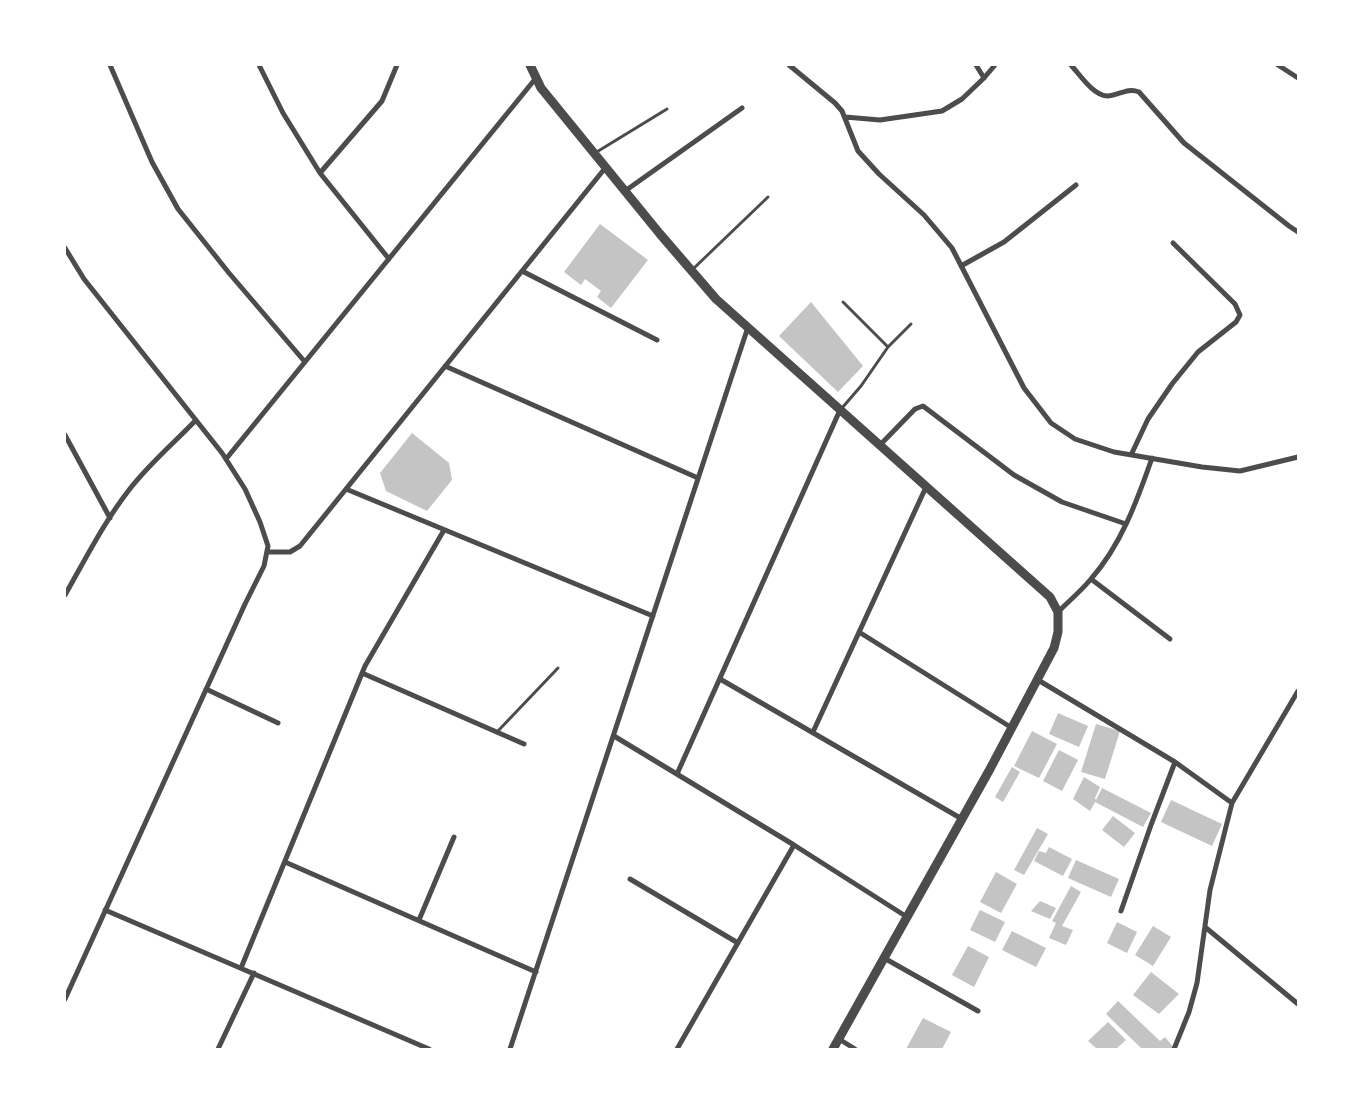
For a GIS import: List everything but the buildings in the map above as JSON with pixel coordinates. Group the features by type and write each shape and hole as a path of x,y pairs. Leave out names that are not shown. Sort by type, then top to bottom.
{"street":[{"path":"110,65 152,162 178,209 229,273 305,362"},
{"path":"259,65 283,113 320,172 389,259"},
{"path":"320,172 382,101 397,65"},
{"path":"530,65 541,88 716,299 1050,597 1058,612 1058,632 1054,648 1038,680 833,1049"},
{"path":"790,65 835,103 845,117 858,151 924,215 952,248 1024,388 1051,423 1076,439 1114,452 1202,467 1240,471 1298,457"},
{"path":"976,65 984,78"},
{"path":"845,117 880,120 942,111 962,99 984,78 994,65"},
{"path":"1071,65 1095,91 1107,96 1133,89 1138,92 1184,143 1298,232"},
{"path":"1278,65 1298,78"},
{"path":"226,459 536,78"},
{"path":"625,191 742,108"},
{"path":"267,552 290,552 300,546 606,167"},
{"path":"961,266 1004,242 1076,185"},
{"path":"1131,455 1148,418 1172,384 1198,352 1236,322 1240,315 1235,304 1173,243"},
{"path":"65,248 90,287 226,459 245,489 260,522 268,546 264,566 65,999"},
{"path":"522,271 657,340"},
{"path":"510,1049 748,327"},
{"path":"445,366 698,478"},
{"path":"880,446 915,409 923,406 1014,475 1062,502 1126,524"},
{"path":"677,774 840,410"},
{"path":"66,592 110,518 130,489 196,420"},
{"path":"65,435 110,518"},
{"path":"1058,612 1091,579 1117,542 1136,503 1152,458"},
{"path":"813,732 926,487"},
{"path":"346,489 653,616"},
{"path":"241,968 362,673 444,530"},
{"path":"1091,579 1170,640"},
{"path":"859,632 1012,728"},
{"path":"362,673 524,744"},
{"path":"720,679 962,819"},
{"path":"1038,680 1176,762 1232,803"},
{"path":"206,689 278,723"},
{"path":"1175,1049 1189,1012 1197,983 1210,890 1232,803 1298,692"},
{"path":"614,736 794,845 907,917"},
{"path":"1121,912 1150,825 1176,762"},
{"path":"419,920 454,837"},
{"path":"677,1049 794,845"},
{"path":"285,862 536,972"},
{"path":"630,879 738,943"},
{"path":"105,910 429,1049"},
{"path":"1205,927 1298,1004"},
{"path":"884,958 978,1011"},
{"path":"218,1049 254,974"},
{"path":"839,1039 854,1049"}],"lane":[{"path":"594,153 667,109"},
{"path":"691,270 768,197"},
{"path":"842,302 888,347"},
{"path":"840,410 888,347 911,324"},
{"path":"497,732 558,668"}]}
